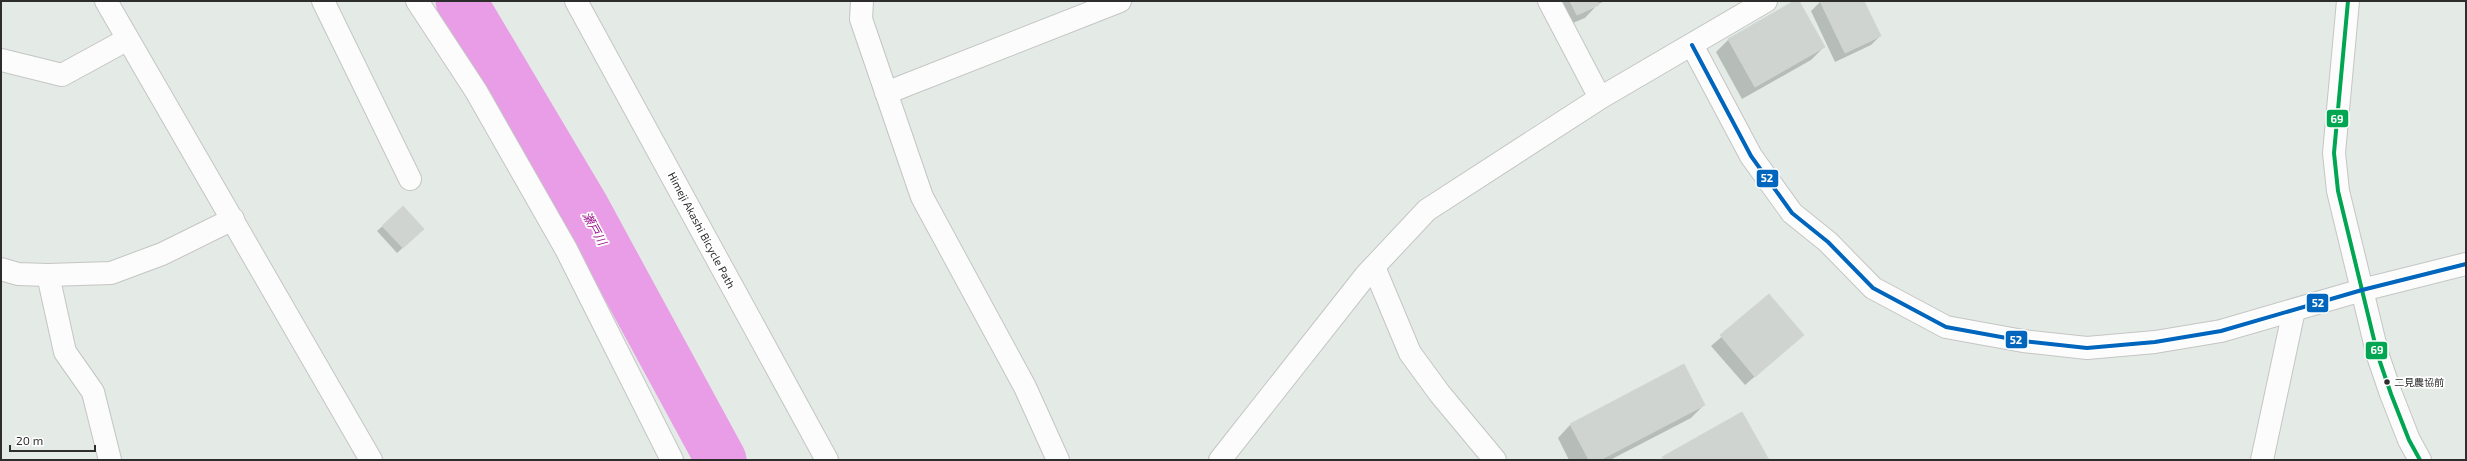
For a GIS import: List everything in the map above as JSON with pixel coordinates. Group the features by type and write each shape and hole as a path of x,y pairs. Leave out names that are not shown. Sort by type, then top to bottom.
{"street":[{"path":"106,1 371,460"},
{"path":"417,1 476,91 566,249 672,460"},
{"name":"Himeji Akashi Bicycle Path","path":"576,1 826,460"},
{"path":"862,1 862,19 922,197 1025,387 1058,460"},
{"path":"886,93 1120,1"},
{"path":"1549,1 1600,98"},
{"path":"1220,460 1253,415 1374,267 1427,210 1600,98 1766,1"},
{"path":"2348,1 2334,153 2338,191 2378,356 2409,440 2420,460"},
{"path":"327,2 410,179"},
{"path":"1,60 62,75 128,39"},
{"path":"1692,45 1751,156 1792,213 1828,242 1873,288 1946,327 2022,341 2087,348 2155,342 2221,331 2362,290 2466,264"},
{"path":"1,270 18,274 48,275 111,273 162,254 233,219"},
{"path":"1374,267 1410,353 1440,394 1495,460"},
{"path":"48,275 65,352 93,392 110,460"},
{"path":"2262,460 2294,310"}],"building":[{"path":"1570,1 1597,1 1599,5 1577,15"},
{"path":"1794,1 1799,1 1825,47 1755,87 1728,39"},
{"path":"1820,1 1864,1 1881,36 1845,53"},
{"path":"403,206 424,229 403,248 382,226"},
{"path":"1769,294 1804,335 1755,377 1720,335"},
{"path":"1684,364 1705,405 1600,460 1589,460 1570,424"},
{"path":"1742,412 1769,460 1664,460 1662,457"}],"waterway":[{"name":"瀬戸川","path":"461,1 583,206 721,460"}],"transit line":[{"name":"69","path":"2348,1 2334,153 2338,191 2378,356 2409,440 2420,460"},
{"name":"52","path":"1692,45 1751,156 1792,213 1828,242 1873,288 1946,327 2023,341 2087,348 2155,342 2221,331 2362,290 2466,264"}],"place":[{"name":"二見農協前","path":"2387,382"}]}
